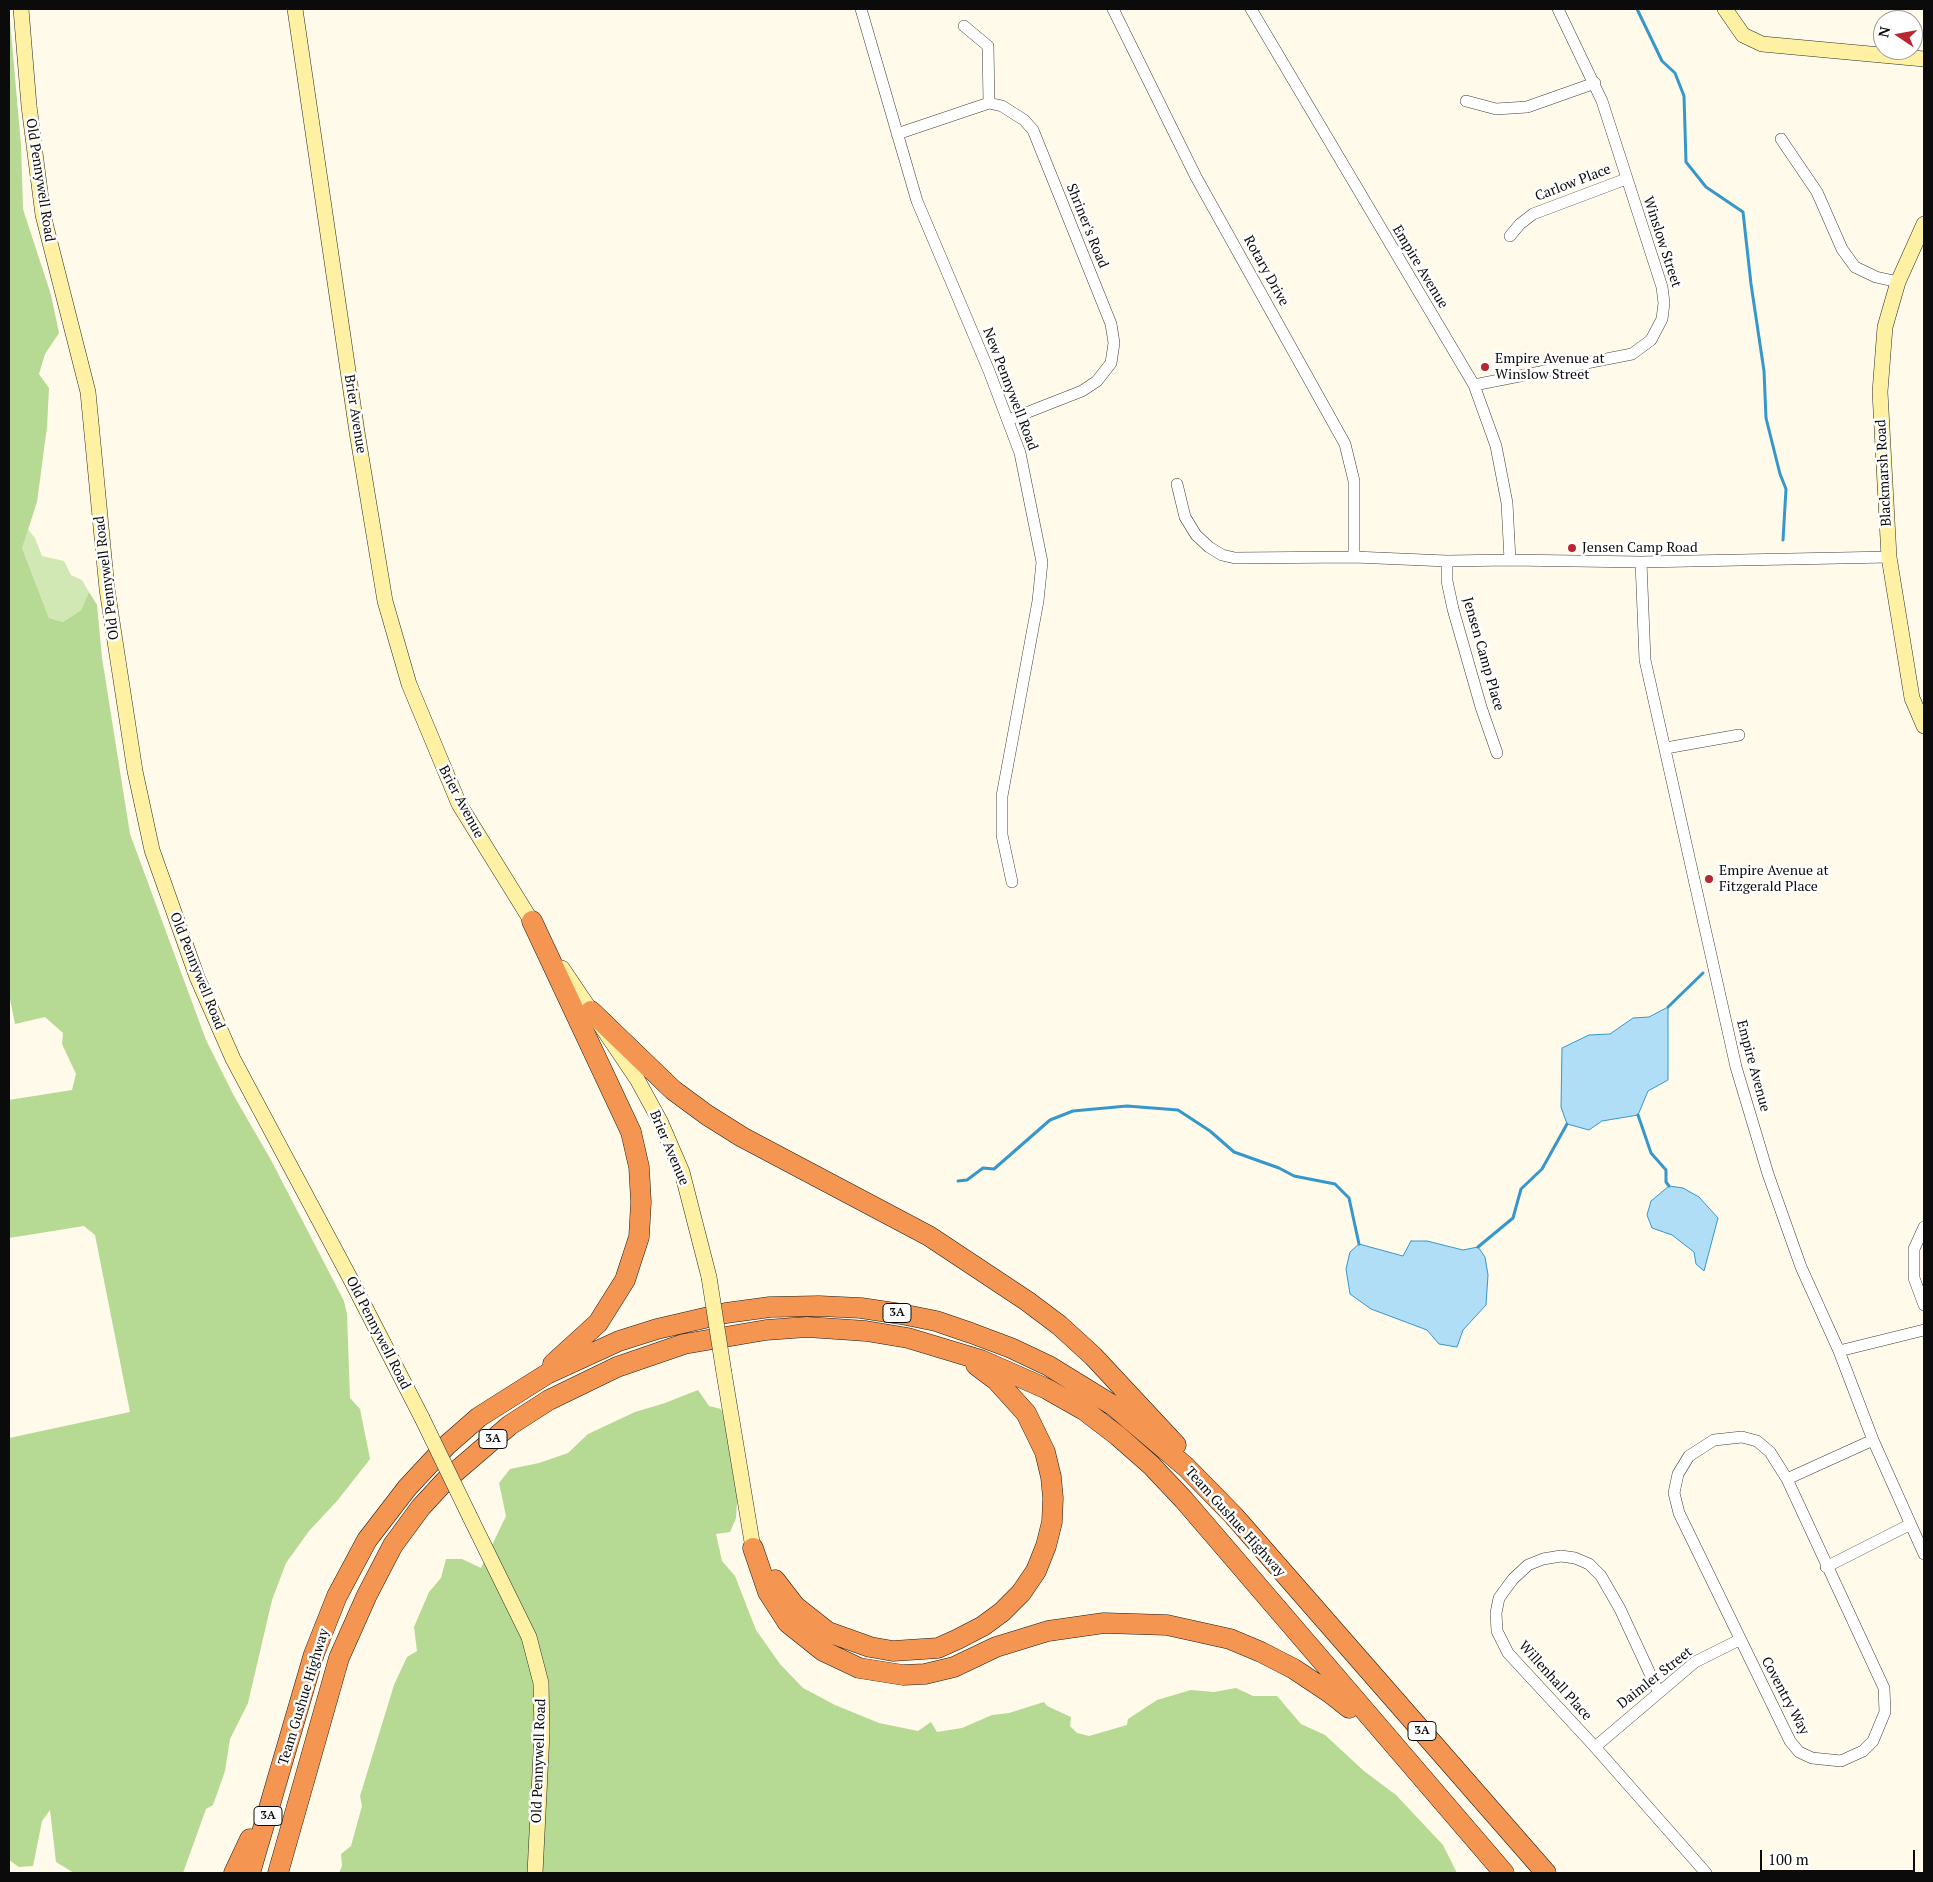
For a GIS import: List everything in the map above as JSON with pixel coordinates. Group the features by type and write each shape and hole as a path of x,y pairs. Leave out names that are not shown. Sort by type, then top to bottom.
{"highway":[{"path":"513,1395 554,1363 598,1323 626,1280 639,1237 641,1202 640,1167 631,1132 532,921"},
{"path":"591,1011 673,1090 706,1116 929,1236 991,1275 1059,1325 1153,1418 1205,1478 1234,1516"},
{"name":"Team Gushue Highway","path":"250,1873 314,1654 337,1596 367,1540 407,1488 447,1445 479,1417 547,1374 619,1341 657,1329 718,1314 770,1307 819,1306 861,1308 936,1321 1012,1348 1080,1383 1114,1406 1186,1467 1234,1516 1546,1873"},
{"name":"Team Gushue Highway","path":"280,1869 339,1658 367,1595 394,1545 421,1506 452,1474 510,1425 549,1400 617,1367 684,1344 733,1334 807,1327 866,1330 948,1349 1013,1372 1048,1389 1084,1410 1118,1436 1184,1500 1391,1744 1504,1873"},
{"path":"753,1548 783,1592 809,1619 828,1632 870,1647 893,1650 938,1648 983,1626 1014,1600 1036,1571 1046,1546 1052,1522 1053,1498 1045,1452 1030,1419 1013,1397 996,1380 975,1364 948,1349"},
{"path":"753,1548 768,1592 788,1623 823,1651 859,1668 903,1675 925,1674 954,1667 996,1647 1048,1631 1104,1623 1167,1625 1230,1639 1294,1669 1330,1693 1391,1744"},
{"path":"234,1873 284,1759"}],"street":[{"name":"Old Pennywell Road","path":"20,9 29,106 43,215 88,392 107,589 135,771 152,850 197,977 233,1059 350,1278 422,1418 529,1637 541,1683 542,1732 535,1873"},
{"name":"Brier Avenue","path":"295,9 354,412 385,601 409,684 455,795 532,921 637,1079 660,1121 682,1172 708,1277 753,1548"},
{"name":"New Pennywell Road","path":"861,9 917,201 1020,453 1042,562 1038,601 1002,796 1002,835 1012,882"},
{"name":"Rotary Drive","path":"1113,9 1196,177 1345,444 1354,481 1354,557"},
{"name":"Empire Avenue","path":"1251,9 1474,385 1491,428 1498,453 1507,503 1510,560"},
{"name":"Winslow Street","path":"1474,385 1625,356 1638,350 1651,340 1662,319 1664,294 1595,83 1558,9"},
{"path":"1725,9 1743,35 1762,44 1924,59"},
{"path":"897,134 989,103 988,46 964,26"},
{"path":"1466,101 1496,109 1527,107 1595,83"},
{"name":"Shriner's Road","path":"989,103 1014,112 1033,130 1111,324 1114,343 1111,364 1097,381 1082,391 1008,420"},
{"path":"1781,139 1817,192 1842,249 1855,267 1876,277 1898,282"},
{"name":"Carlow Place","path":"1510,236 1520,224 1533,214 1626,179"},
{"name":"Blackmarsh Road","path":"1924,224 1898,282 1886,327 1880,392 1889,557 1912,698 1924,726"},
{"path":"1177,484 1186,517 1196,535 1222,555 1253,560 1354,557 1447,561 1642,562 1889,557"},
{"name":"Jensen Camp Place","path":"1447,561 1447,581 1453,609 1481,707 1497,753"},
{"name":"Empire Avenue","path":"1642,562 1645,660 1736,1067 1768,1174 1801,1267 1839,1351 1873,1440 1909,1525 1924,1554"},
{"path":"1666,748 1739,735"},
{"path":"1924,1227 1914,1249 1914,1278 1924,1305"},
{"path":"1839,1351 1924,1330"},
{"name":"Coventry Way","path":"1742,1437 1757,1441 1770,1452 1787,1479 1826,1567 1884,1688 1886,1712 1873,1741 1863,1751 1841,1761 1812,1758 1799,1752 1790,1742 1739,1640 1679,1513 1674,1493 1678,1474 1689,1456 1714,1440 1742,1437"},
{"path":"1787,1479 1873,1440"},
{"path":"1826,1567 1909,1525"},
{"name":"Willenhall Place","path":"1658,1691 1620,1609 1601,1576 1589,1564 1575,1558 1561,1556 1543,1558 1528,1565 1513,1579 1499,1598 1496,1613 1497,1631 1508,1653 1595,1746 1706,1873"},
{"name":"Daimler Street","path":"1595,1746 1658,1691 1695,1662 1739,1640"}],"green space":[{"path":"9,9 21,145 23,209 51,295 59,333 45,354 39,374 49,388 47,427 37,502 22,548 49,618 63,622 81,610 89,592 97,605 102,658 130,834 206,1040 344,1301 347,1314 350,1398 360,1409 370,1459 337,1501 309,1531 286,1563 272,1600 248,1703 230,1739 225,1771 213,1805 206,1809 183,1873 74,1873 56,1862 50,1810 42,1821 33,1866 19,1867 9,1860 9,1438 130,1412 95,1235 84,1226 9,1238 9,1100 72,1090 76,1074 62,1044 63,1033 45,1017 15,1024 9,994"},
{"path":"27,528 35,538 42,556 64,561 71,575 82,580 89,592 81,610 63,622 49,618 22,548"},
{"path":"698,1390 709,1406 721,1409 732,1442 738,1485 736,1518 730,1532 716,1534 722,1561 735,1576 756,1630 780,1664 803,1688 835,1705 879,1723 918,1731 931,1722 937,1732 962,1728 992,1715 1009,1713 1044,1702 1047,1706 1071,1717 1070,1726 1077,1733 1089,1736 1127,1725 1128,1719 1157,1700 1191,1690 1214,1692 1236,1688 1253,1696 1277,1696 1301,1724 1325,1735 1364,1771 1396,1795 1443,1845 1457,1873 339,1873 342,1866 341,1854 351,1846 362,1806 360,1796 394,1685 407,1657 417,1651 414,1627 429,1592 441,1578 446,1559 462,1559 481,1568 506,1516 499,1483 510,1469 539,1463 568,1453 588,1434 635,1412"}],"water":[{"path":"1668,1007 1668,1080 1648,1091 1638,1115 1602,1121 1589,1130 1567,1124 1561,1107 1562,1048 1589,1035 1610,1034 1633,1018 1649,1017"},
{"path":"1669,1186 1683,1188 1699,1197 1718,1218 1704,1271 1696,1264 1694,1252 1672,1235 1652,1228 1647,1215 1651,1201"},
{"path":"1411,1241 1427,1241 1463,1250 1478,1247 1485,1257 1488,1275 1486,1305 1463,1330 1457,1347 1439,1344 1427,1330 1371,1309 1350,1294 1346,1269 1350,1252 1359,1244 1403,1256"}],"waterway":[{"path":"1637,9 1662,61 1675,73 1684,96 1686,162 1706,187 1743,212 1764,371 1766,418 1780,474 1786,489 1783,540"},
{"path":"1668,1007 1703,973"},
{"path":"958,1181 967,1180 983,1168 994,1169 1050,1120 1073,1111 1127,1106 1178,1110 1210,1131 1234,1152 1279,1168 1294,1176 1335,1184 1349,1198 1359,1244"},
{"path":"1638,1115 1651,1153 1666,1170 1666,1182 1669,1186"},
{"path":"1478,1247 1513,1218 1521,1189 1542,1169 1567,1124"}],"place":[{"name":"Empire Avenue at Winslow Street","path":"1485,367"},
{"name":"Jensen Camp Road","path":"1572,548"},
{"name":"Empire Avenue at Fitzgerald Place","path":"1709,879"}]}
